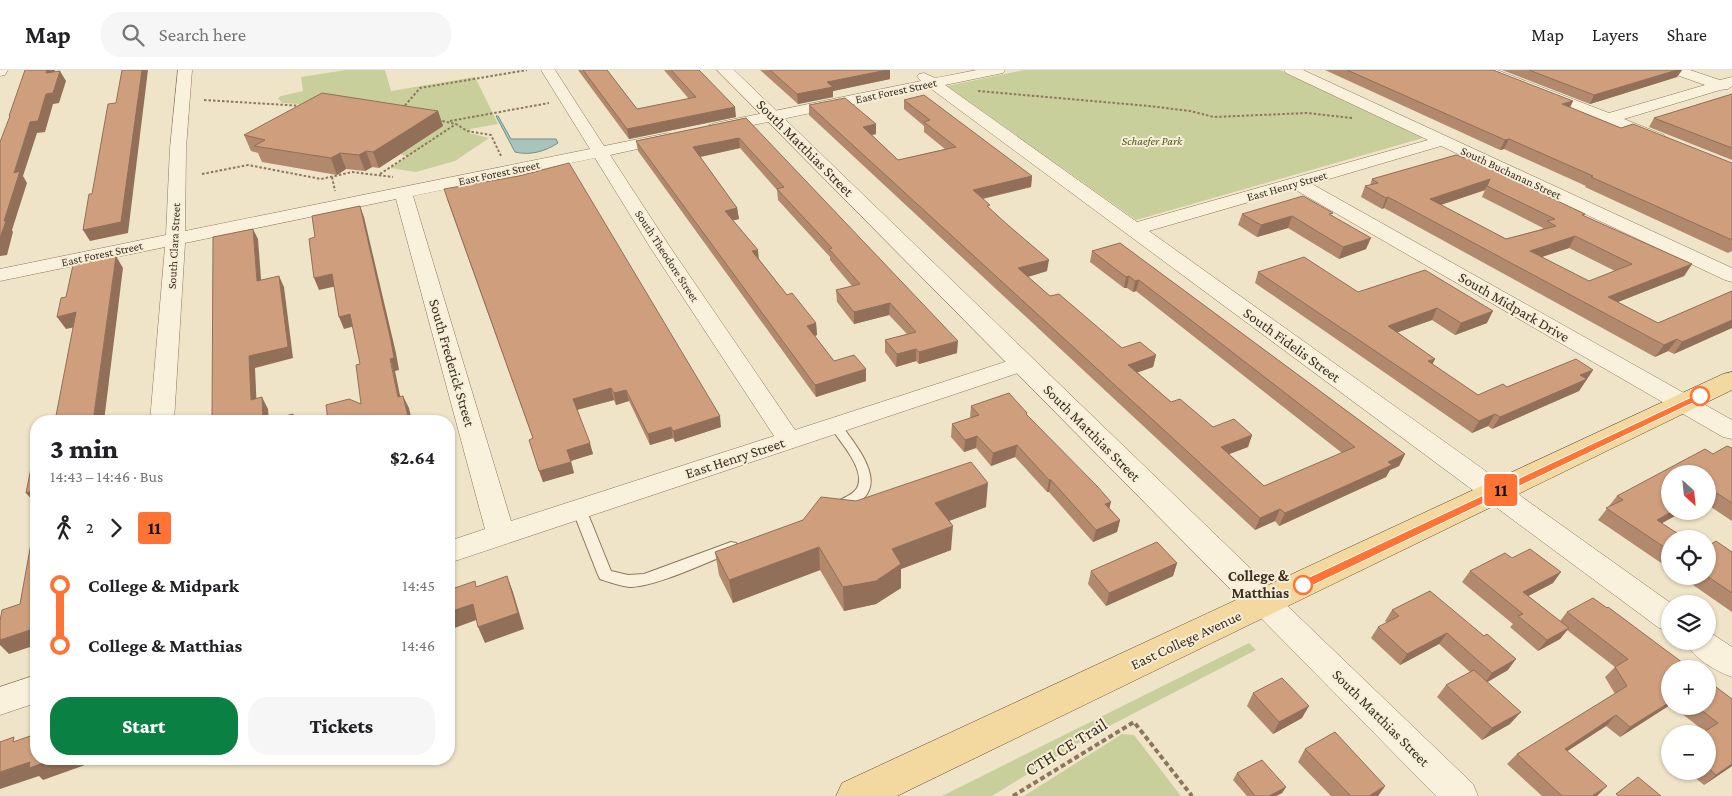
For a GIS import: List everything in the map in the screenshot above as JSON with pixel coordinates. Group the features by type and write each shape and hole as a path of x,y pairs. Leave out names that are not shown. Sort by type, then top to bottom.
{"main road":[{"name":"East College Avenue","path":"856,796 1732,380"}],"street":[{"name":"South Clara Street","path":"162,415 175,239 178,148 185,70"},
{"name":"South Theodore Street","path":"548,70 660,247 789,440"},
{"name":"South Matthias Street","path":"726,70 1460,796"},
{"name":"South Fidelis Street","path":"914,70 1661,612"},
{"name":"East Forest Street","path":"702,130 998,70"},
{"name":"South Buchanan Street","path":"1291,70 1732,276"},
{"path":"1484,70 1670,143"},
{"path":"1676,70 1728,85"},
{"path":"1608,119 1728,85"},
{"name":"East Forest Street","path":"0,275 175,239 402,185 599,152 684,134"},
{"name":"East Henry Street","path":"1132,230 1442,141"},
{"name":"South Midpark Drive","path":"1297,183 1732,431"},
{"name":"South Frederick Street","path":"402,185 501,535"},
{"name":"East Henry Street","path":"455,550 1022,364"},
{"path":"1713,650 1732,664"},
{"path":"0,701 30,691"}],"lane":[{"path":"826,511 854,501 864,491 866,479 862,464 835,425"},
{"path":"579,509 605,575 628,581 645,580 745,542"}],"path":[{"path":"409,113 400,111 420,88 528,70"},
{"path":"973,90 1149,106 1190,111 1214,117 1307,113 1353,118"},
{"path":"204,100 310,106"},
{"path":"447,122 550,103"},
{"path":"438,120 456,124 467,131 491,135 504,163"},
{"path":"379,175 456,124"},
{"path":"202,174 248,165 321,179 352,172 379,175 402,185"},
{"name":"CTH CE Trail","path":"1013,796 1134,722 1192,796"}],"green space":[{"path":"346,70 385,70 391,91 475,77 498,124 470,129 469,133 489,138 455,161 416,172 390,168 407,157 400,154 442,126 330,106 282,103 278,98 303,91 301,77"},
{"name":"Schaefer Park","path":"1024,70 1280,70 1423,138 1136,220 947,86"},
{"path":"1249,643 1256,650 1090,736 992,796 942,796"},
{"path":"1122,734 1134,735 1181,796 1024,796"}],"water":[{"path":"496,116 498,116 511,139 556,139 558,143 538,152 515,152"}],"building":[{"path":"25,70 47,70 46,73 60,71 53,93 46,94 38,121 30,122 14,173 20,171 0,238 0,142"},
{"path":"122,70 142,70 121,222 83,230 89,194 92,194 108,104 116,103"},
{"path":"583,70 607,70 637,109 696,97 671,70 699,70 735,107 627,129"},
{"path":"770,70 887,70 827,82 833,87 797,94"},
{"path":"1347,70 1493,70 1573,101 1562,104 1621,128 1633,124 1732,163 1732,240 1591,177 1593,176 1509,139 1505,140"},
{"path":"1529,70 1677,70 1594,95"},
{"path":"322,93 438,111 373,152 366,151 359,155 340,153 331,158 254,146 265,140 244,135"},
{"path":"1732,94 1732,148 1654,118"},
{"path":"924,95 1032,176 973,190 990,205 987,206 1049,260 1018,268 1050,296 1059,294 1122,348 1140,342 1156,355 1128,365 1171,402 1180,399 1213,427 1234,419 1252,435 1221,447 1264,486 1355,447 1139,280 1135,281 1129,276 1126,277 1092,251 1120,243 1405,454 1388,462 1392,465 1285,513 1280,509 1260,518 809,105 845,98 876,124 863,127 898,160 956,147 924,122 930,120 904,100"},
{"path":"746,118 958,341 919,352 916,349 897,354 885,340 916,332 890,303 854,312 836,290 860,284 829,249 832,248 777,189 784,187 739,138 693,147 737,208 725,211 758,250 752,251 787,295 792,293 816,323 807,326 834,361 854,355 866,369 815,385 636,141"},
{"path":"1456,155 1468,159 1585,214 1582,215 1692,264 1608,297 1658,323 1732,291 1732,320 1682,342 1677,339 1664,345 1365,186 1378,183 1372,179","holes":["1490,179 1487,186 1555,219 1547,221 1556,226 1506,239 1430,199","1575,236 1632,264 1589,281 1530,251"]},
{"path":"569,163 720,416 673,431 671,427 648,434 626,390 614,393 611,388 573,399 590,443 567,450 571,462 539,471 529,440 533,438 444,189 519,176"},
{"path":"1303,196 1333,213 1329,214 1371,238 1343,247 1292,216 1261,225 1242,214"},
{"path":"360,206 391,341 394,358 390,359 398,397 403,396 408,415 327,415 326,405 349,399 361,404 356,365 360,364 350,314 339,317 332,274 314,278 309,239 315,237 312,216"},
{"path":"253,229 257,281 279,276 288,347 249,356 251,400 262,397 263,415 212,415 213,237"},
{"path":"116,256 94,415 56,415 76,312 57,317 61,298 66,297 73,265"},
{"path":"1304,257 1358,292 1425,270 1493,311 1461,323 1437,308 1388,326 1435,359 1428,361 1478,395 1503,384 1507,387 1576,359 1593,370 1580,375 1587,379 1500,417 1495,414 1479,421 1258,272"},
{"path":"1009,393 1026,414 1111,502 1105,504 1120,520 1096,530 1017,445 993,453 977,436 965,440 952,424 979,415 971,406"},
{"path":"1727,446 1732,448 1732,503 1716,493 1716,465 1675,465 1705,449 1713,454"},
{"path":"971,462 988,483 935,503 953,526 892,549 901,564 876,581 843,587 819,547 729,580 715,552 803,520 821,497 856,501"},
{"path":"1661,472 1661,518 1657,520 1672,530 1661,530 1661,545 1606,508 1623,500 1617,496"},
{"path":"30,473 30,492 26,493"},
{"path":"1716,541 1732,552 1732,593 1716,582"},
{"path":"1157,542 1177,563 1109,593 1091,571"},
{"path":"30,549 30,630 0,640 2,610 20,604"},
{"path":"1530,549 1561,572 1523,592 1569,628 1547,640 1518,616 1523,614 1470,571 1505,553 1512,558"},
{"path":"507,576 518,613 478,627 473,604 455,610 455,588 475,581 476,587"},
{"path":"1430,591 1484,636 1487,634 1516,659 1492,673 1447,633 1407,654 1378,627 1399,616 1392,610"},
{"path":"1593,598 1661,647 1661,650 1666,650 1679,660 1661,660 1661,708 1630,727 1616,715 1565,749 1607,786 1592,796 1562,796 1517,754 1627,686 1615,667 1628,659 1567,612"},
{"path":"1474,670 1521,712 1492,728 1446,685"},
{"path":"1282,678 1309,706 1279,722 1253,693"},
{"path":"1716,687 1732,699 1732,764 1716,775 1715,725 1718,723 1708,715 1716,715"},
{"path":"1335,732 1385,786 1369,796 1351,796 1305,749"},
{"path":"30,736 30,762 0,772 0,742 14,737 13,742"},
{"path":"1262,760 1286,787 1269,796 1255,796 1237,773"},
{"path":"1638,777 1661,796 1619,796 1616,794"}],"bus line":[{"name":"11","path":"1303,585 1700,396"}],"place":[{"name":"College & Matthias","path":"1303,585"}]}
